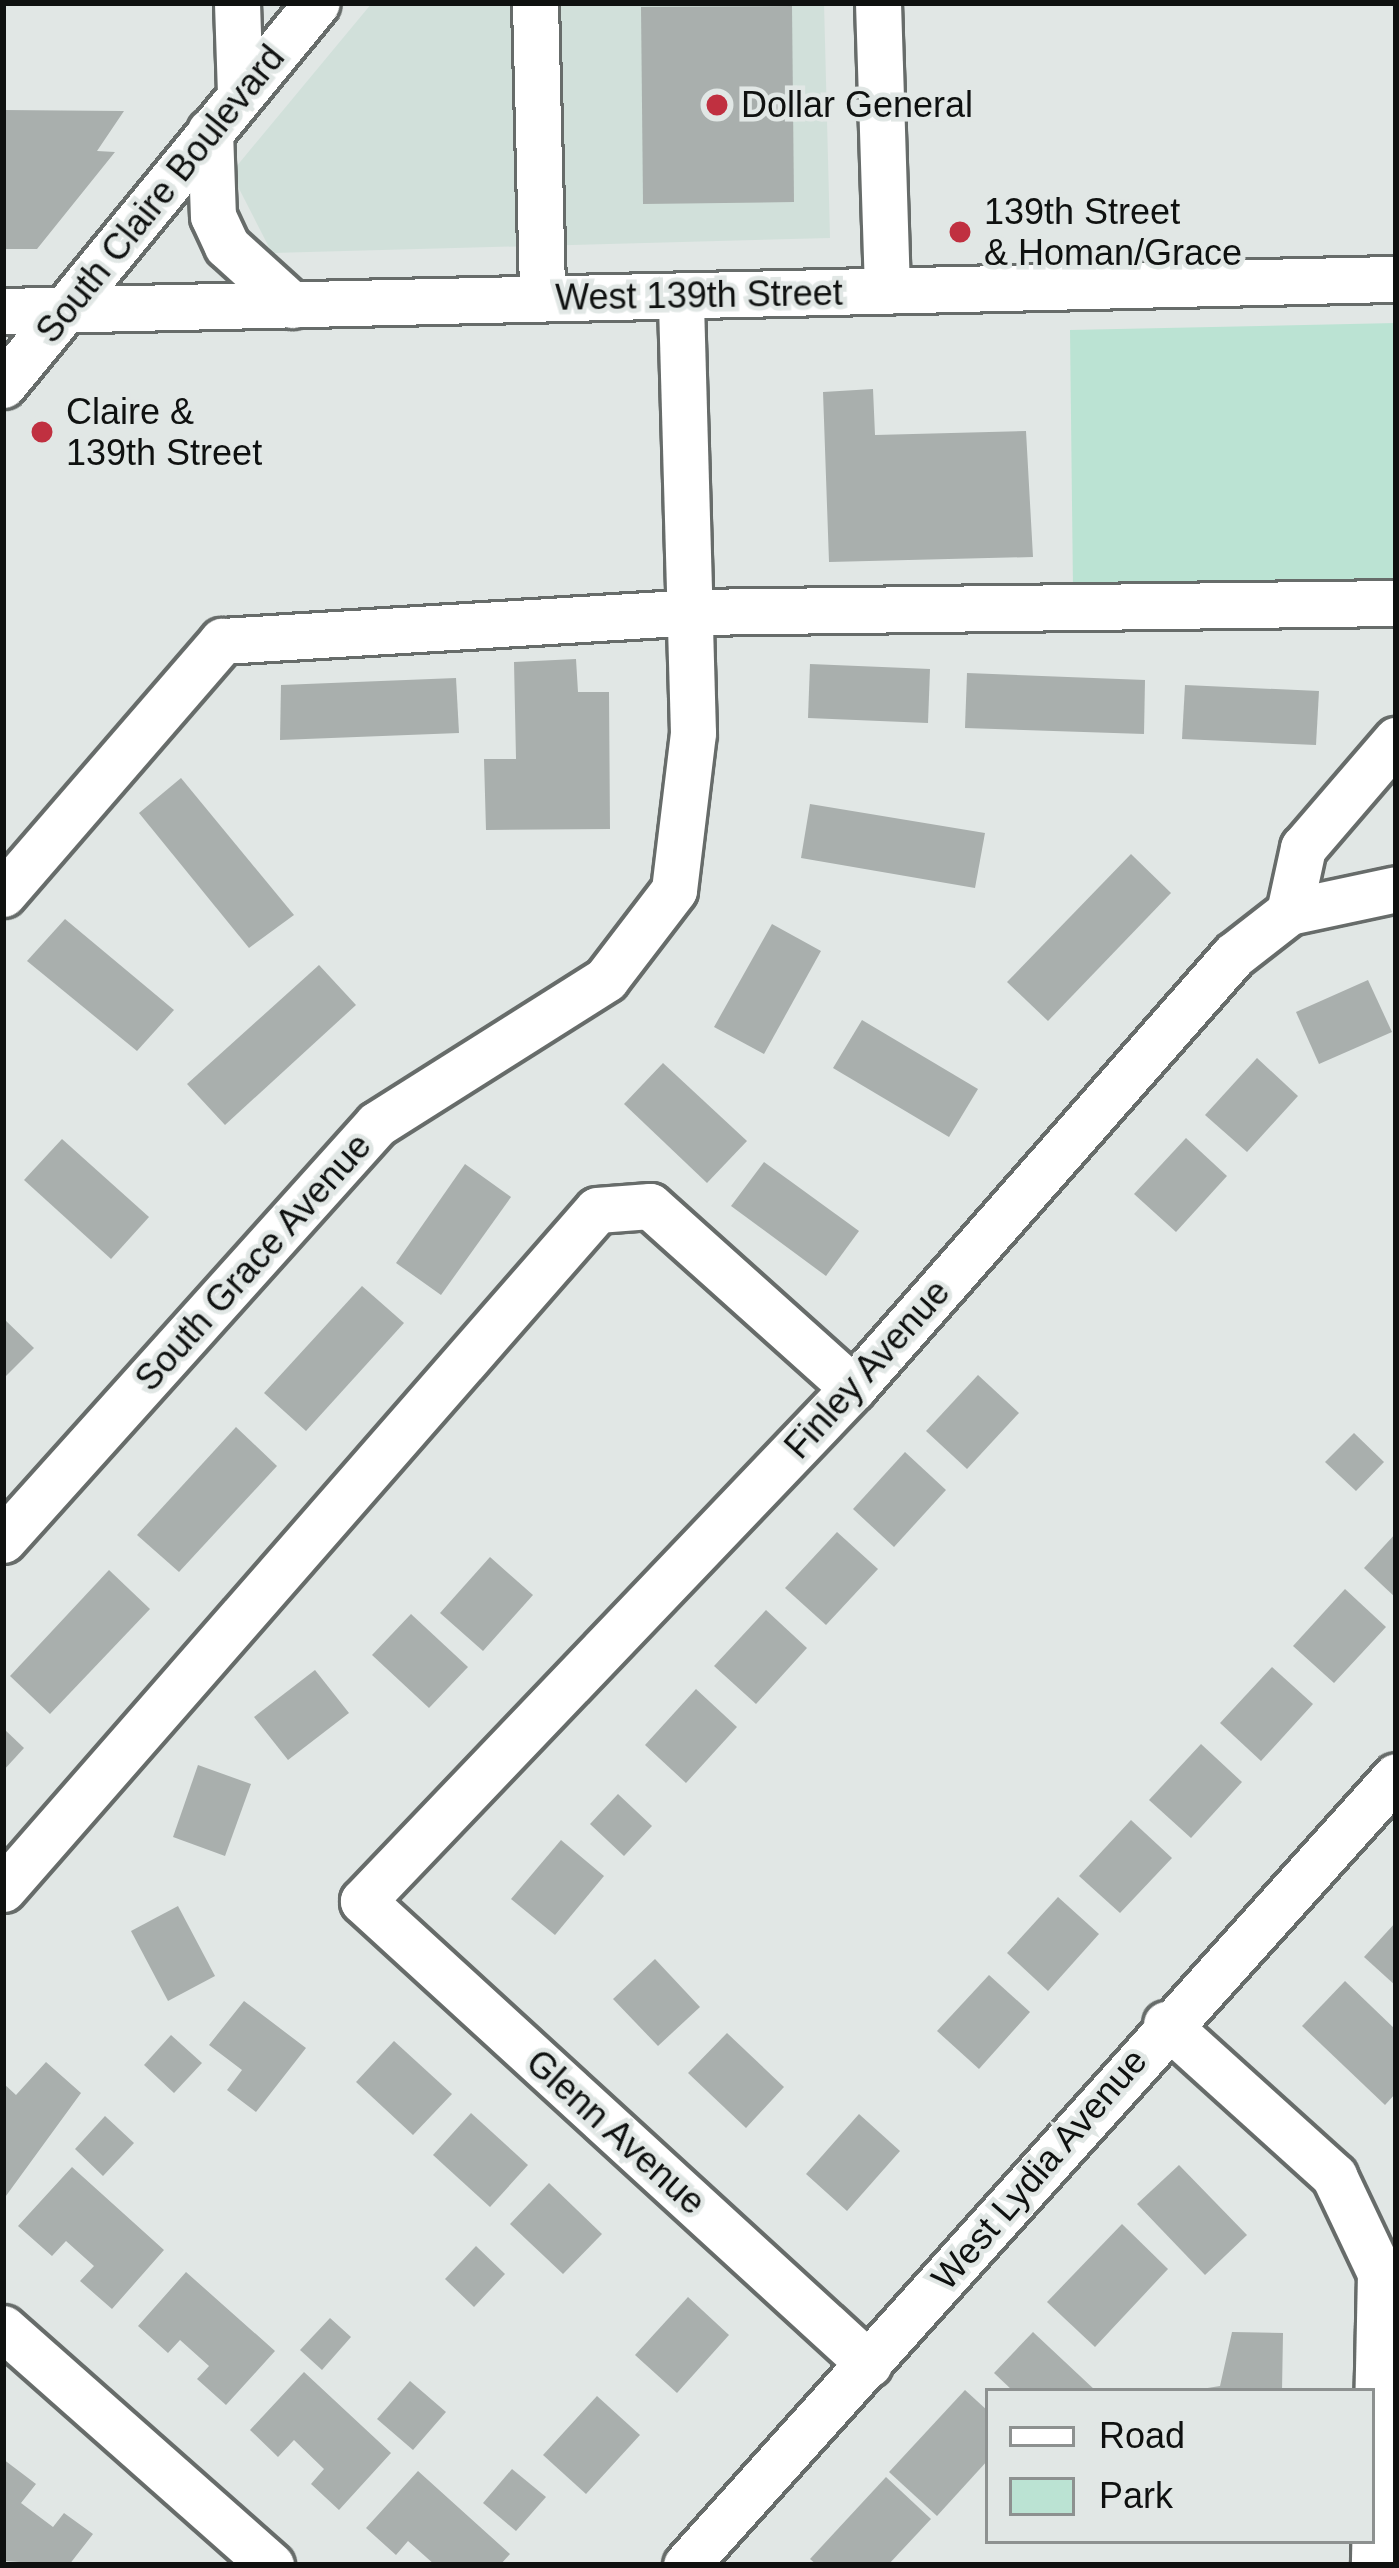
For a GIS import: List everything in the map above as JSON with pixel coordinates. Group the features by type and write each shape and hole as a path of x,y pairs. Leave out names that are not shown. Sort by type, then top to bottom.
{"street":[{"path":"237,3 240,95"},
{"name":"South Claire Boulevard","path":"3,385 316,3"},
{"path":"535,3 542,298"},
{"path":"878,3 887,291"},
{"path":"210,131 212,216 227,246 292,304"},
{"name":"West 139th Street","path":"3,311 1396,279"},
{"name":"South Grace Avenue","path":"3,1540 377,1124 607,979 674,890 693,734 681,296"},
{"path":"3,894 223,641 690,612 1396,603"},
{"path":"1289,912 1303,848 1396,740"},
{"name":"Finley Avenue","path":"363,1901 854,1388 1234,955 1289,912 1396,889"},
{"path":"3,1889 597,1210 650,1206 854,1388"},
{"name":"West Lydia Avenue","path":"686,2565 1166,2024 1396,1776"},
{"name":"Glenn Avenue","path":"363,1901 868,2364"},
{"path":"1166,2024 1334,2176 1380,2273 1375,2516"},
{"path":"3,2328 272,2565"}],"shaded area":[{"path":"372,3 824,3 830,238 272,253 231,173"}],"green space":[{"path":"1396,323 1396,581 1073,589 1070,330"}],"building":[{"name":"Dollar General","path":"792,6 794,202 643,204 641,7"},
{"path":"3,110 124,111 97,151 115,152 37,249 3,249"},
{"path":"873,389 875,435 1026,431 1033,557 829,562 823,392"},
{"path":"576,659 578,692 609,692 610,829 486,830 484,759 516,759 514,662"},
{"path":"810,664 930,669 928,723 808,718"},
{"path":"967,673 1145,680 1144,734 965,728"},
{"path":"456,678 459,733 280,740 281,685"},
{"path":"1185,685 1319,691 1316,745 1182,739"},
{"path":"181,778 294,915 249,948 139,813"},
{"path":"810,804 985,833 975,888 801,858"},
{"path":"1131,854 1171,893 1048,1021 1007,982"},
{"path":"65,919 174,1010 137,1051 27,961"},
{"path":"772,924 821,951 764,1054 714,1027"},
{"path":"319,965 356,1005 225,1125 187,1084"},
{"path":"1368,980 1392,1032 1319,1064 1296,1012"},
{"path":"862,1020 978,1089 949,1137 833,1068"},
{"path":"1257,1058 1298,1096 1247,1152 1205,1115"},
{"path":"663,1063 747,1141 707,1183 624,1104"},
{"path":"1186,1138 1227,1176 1176,1232 1134,1194"},
{"path":"62,1139 149,1217 111,1259 24,1180"},
{"path":"764,1162 859,1231 826,1276 731,1206"},
{"path":"465,1164 511,1197 441,1295 396,1263"},
{"path":"362,1286 404,1323 306,1431 264,1393"},
{"path":"3,1318 34,1348 3,1379"},
{"path":"978,1375 1019,1413 967,1469 926,1431"},
{"path":"236,1427 277,1466 179,1572 137,1535"},
{"path":"1354,1433 1384,1462 1356,1491 1325,1462"},
{"path":"905,1452 946,1490 894,1547 853,1509"},
{"path":"837,1532 878,1569 826,1625 785,1588"},
{"path":"1396,1533 1396,1598 1364,1568"},
{"path":"490,1557 533,1595 483,1651 440,1613"},
{"path":"109,1570 150,1609 50,1714 10,1676"},
{"path":"1345,1589 1386,1627 1334,1683 1293,1646"},
{"path":"766,1610 807,1648 756,1704 714,1666"},
{"path":"411,1614 468,1667 429,1708 372,1655"},
{"path":"1272,1667 1313,1704 1261,1761 1220,1723"},
{"path":"315,1670 349,1713 288,1760 254,1717"},
{"path":"696,1689 737,1727 686,1783 645,1745"},
{"path":"3,1728 24,1748 3,1771"},
{"path":"1201,1744 1242,1782 1191,1838 1149,1800"},
{"path":"198,1765 251,1784 225,1856 173,1837"},
{"path":"618,1794 652,1826 624,1856 590,1824"},
{"path":"1131,1820 1172,1858 1120,1913 1079,1876"},
{"path":"561,1840 604,1876 555,1935 511,1899"},
{"path":"1058,1897 1099,1934 1048,1991 1007,1953"},
{"path":"178,1906 215,1976 168,2001 131,1931"},
{"path":"1396,1922 1396,1986 1364,1957"},
{"path":"655,1959 700,2007 658,2046 613,1999"},
{"path":"989,1975 1030,2012 979,2069 937,2031"},
{"path":"1345,1981 1396,2030 1396,2093 1385,2105 1302,2026"},
{"path":"244,2001 306,2048 256,2112 227,2090 242,2070 209,2045"},
{"path":"727,2033 784,2087 746,2128 688,2073"},
{"path":"171,2035 202,2063 174,2093 144,2065"},
{"path":"394,2041 452,2094 413,2135 356,2082"},
{"path":"46,2062 81,2093 3,2200 3,2083 16,2095"},
{"path":"471,2113 528,2165 490,2207 433,2155"},
{"path":"859,2114 900,2151 847,2211 806,2174"},
{"path":"105,2116 134,2143 103,2176 75,2149"},
{"path":"1179,2165 1247,2235 1205,2275 1137,2204"},
{"path":"72,2167 164,2250 112,2309 80,2281 94,2266 66,2241 52,2256 18,2226"},
{"path":"549,2183 602,2234 563,2274 510,2224"},
{"path":"1122,2224 1168,2269 1095,2347 1047,2302"},
{"path":"476,2246 505,2274 474,2307 445,2279"},
{"path":"186,2272 275,2351 226,2405 197,2379 209,2366 180,2340 168,2353 138,2326"},
{"path":"688,2297 729,2335 677,2393 635,2355"},
{"path":"330,2318 351,2337 322,2370 300,2350"},
{"path":"1033,2332 1093,2388 1010,2388 994,2373"},
{"path":"1232,2332 1283,2333 1282,2388 1208,2388 1220,2386"},
{"path":"304,2372 391,2453 339,2510 311,2484 324,2469 294,2440 278,2457 250,2430"},
{"path":"410,2381 446,2412 413,2450 377,2419"},
{"path":"965,2390 985,2408 985,2463 937,2516 889,2472"},
{"path":"597,2396 640,2435 586,2494 543,2455"},
{"path":"3,2459 36,2484 21,2503 53,2527 64,2513 93,2534 69,2565 3,2561"},
{"path":"512,2469 546,2497 516,2531 483,2503"},
{"path":"418,2471 510,2554 500,2565 435,2565 408,2541 396,2555 366,2528"},
{"path":"886,2477 931,2519 888,2565 817,2565 810,2559"}],"place":[{"name":"Dollar General","path":"717,105"},
{"name":"139th Street & Homan/Grace","path":"960,232"},
{"name":"Claire & 139th Street","path":"42,432"}]}
